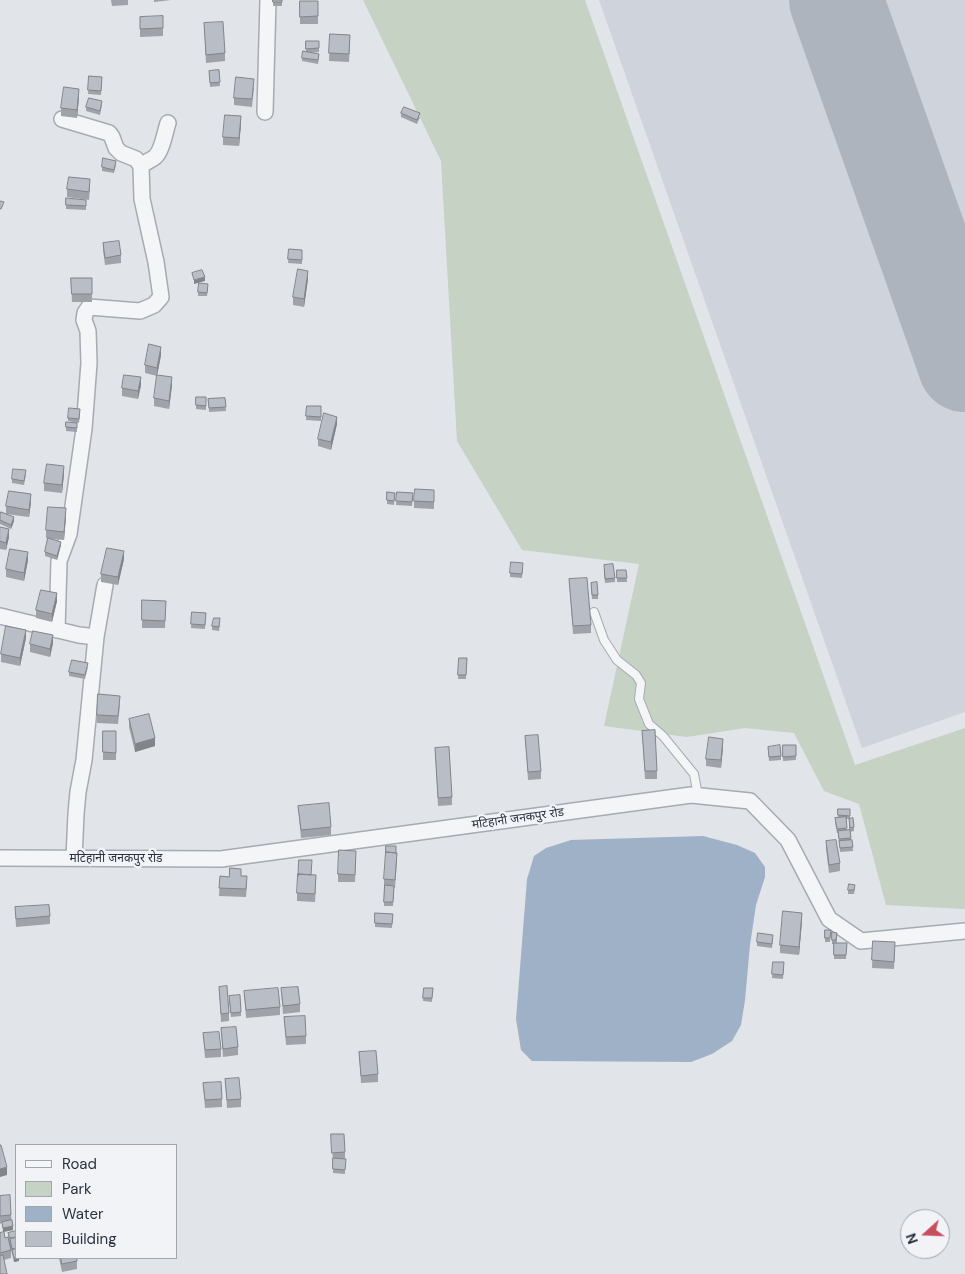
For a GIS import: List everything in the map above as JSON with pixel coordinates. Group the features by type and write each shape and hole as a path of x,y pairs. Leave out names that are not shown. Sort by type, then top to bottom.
{"street":[{"path":"266,112 268,0"},
{"path":"57,630 59,561 68,534 84,429 89,363 88,331 84,320 85,313 89,307 140,311 154,305 161,297 156,262 142,199 141,166 136,159 121,153 116,148 109,133 62,119"},
{"path":"141,166 154,158 160,151 168,123"},
{"path":"74,858 77,800 84,760 96,637 105,586"},
{"path":"0,616 79,635 96,637"},
{"name":"मटिहानी जनकपुर रोड","path":"0,858 221,859 691,795 750,801 788,840 829,919 861,941 965,930"}],"lane":[{"path":"594,612 604,640 617,660 636,675 641,683 639,699 650,724 663,736 694,774 698,796"}],"shaded area":[{"path":"599,0 965,0 965,712 862,748"}],"green space":[{"path":"363,0 585,0 855,765 965,728 965,909 886,905 859,804 824,791 794,733 745,728 687,737 604,726 639,564 522,550 457,441 441,161"}],"water":[{"path":"703,836 737,845 755,853 765,867 765,877 756,905 741,1025 732,1041 712,1054 691,1062 532,1061 521,1050 516,1019 527,879 534,856 546,848 571,840"}],"building":[{"path":"273,0 282,0 282,2 273,2"},
{"path":"300,1 318,1 318,16 300,17"},
{"path":"163,16 163,28 140,29 140,17"},
{"path":"223,22 225,53 206,55 204,23"},
{"path":"330,34 350,35 349,54 329,53"},
{"path":"306,41 319,41 319,48 306,49"},
{"path":"303,51 319,54 318,60 302,58"},
{"path":"219,70 220,82 210,83 209,71"},
{"path":"89,76 102,77 101,91 88,90"},
{"path":"236,77 254,79 252,99 234,98"},
{"path":"64,87 79,89 77,110 61,108"},
{"path":"89,98 102,101 100,111 86,107"},
{"path":"404,107 420,113 417,120 401,113"},
{"path":"225,115 241,116 239,138 223,137"},
{"path":"103,158 116,161 114,170 102,167"},
{"path":"69,177 90,179 89,192 67,189"},
{"path":"66,198 86,200 86,206 66,205"},
{"path":"0,201 4,202 1,209 0,209"},
{"path":"119,241 121,255 105,258 103,243"},
{"path":"289,249 302,250 302,260 288,259"},
{"path":"298,269 308,271 304,299 293,297"},
{"path":"202,270 205,277 194,280 192,273"},
{"path":"71,278 92,278 92,294 72,294"},
{"path":"199,283 208,284 207,293 198,292"},
{"path":"149,344 161,347 157,368 145,365"},
{"path":"124,375 141,377 138,391 122,388"},
{"path":"157,375 172,377 169,401 154,398"},
{"path":"196,397 206,397 206,406 196,405"},
{"path":"225,398 226,407 209,408 208,399"},
{"path":"307,406 321,406 321,417 306,416"},
{"path":"69,408 80,409 79,419 68,418"},
{"path":"324,413 337,417 331,442 318,439"},
{"path":"66,422 77,423 77,428 66,427"},
{"path":"47,464 64,466 62,485 44,483"},
{"path":"13,469 26,470 24,481 12,479"},
{"path":"415,489 434,490 434,502 414,501"},
{"path":"9,491 31,494 29,510 6,506"},
{"path":"387,492 395,493 394,501 387,500"},
{"path":"397,492 413,493 412,502 396,501"},
{"path":"48,507 66,508 64,532 46,530"},
{"path":"1,512 14,517 11,525 0,520"},
{"path":"0,527 9,529 6,543 0,541"},
{"path":"48,538 61,542 57,556 45,552"},
{"path":"107,548 124,551 118,577 101,574"},
{"path":"10,549 28,552 24,573 6,569"},
{"path":"511,562 523,563 522,574 510,573"},
{"path":"613,564 615,578 605,579 604,565"},
{"path":"617,570 626,570 627,578 617,578"},
{"path":"587,578 591,625 573,626 569,579"},
{"path":"597,582 598,595 592,595 591,583"},
{"path":"41,590 57,593 52,614 36,610"},
{"path":"142,600 166,601 165,621 142,620"},
{"path":"192,612 206,613 205,625 191,624"},
{"path":"214,618 220,618 219,627 212,626"},
{"path":"6,626 26,630 20,658 1,654"},
{"path":"33,631 53,635 50,649 30,644"},
{"path":"459,658 467,658 466,675 458,675"},
{"path":"72,660 88,663 85,675 69,672"},
{"path":"98,694 120,696 118,716 97,715"},
{"path":"149,714 155,738 135,744 129,719"},
{"path":"655,730 657,771 645,771 642,731"},
{"path":"103,731 116,731 116,753 103,752"},
{"path":"538,735 541,771 528,772 525,736"},
{"path":"709,737 723,739 721,760 706,759"},
{"path":"780,745 781,756 769,757 768,747"},
{"path":"783,745 796,745 796,756 783,757"},
{"path":"449,747 452,797 438,798 435,748"},
{"path":"329,803 331,827 301,830 298,806"},
{"path":"838,809 850,809 850,816 838,815"},
{"path":"846,817 847,828 837,829 835,818"},
{"path":"853,818 854,827 850,828 849,819"},
{"path":"850,830 851,838 839,839 838,831"},
{"path":"836,840 840,863 829,865 826,841"},
{"path":"852,840 853,847 840,848 839,841"},
{"path":"386,846 396,846 396,853 386,852"},
{"path":"339,850 356,851 355,875 338,874"},
{"path":"386,852 397,853 395,880 384,879"},
{"path":"299,860 312,860 311,875 298,874"},
{"path":"230,868 241,869 241,876 247,876 246,889 219,888 220,876 229,877"},
{"path":"298,874 316,875 315,894 297,893"},
{"path":"849,884 855,885 854,890 848,890"},
{"path":"385,885 394,886 393,902 384,902"},
{"path":"49,905 50,916 16,919 15,907"},
{"path":"783,911 802,913 799,947 780,945"},
{"path":"375,913 393,914 392,924 375,923"},
{"path":"825,930 831,930 830,938 825,938"},
{"path":"832,932 837,933 836,940 832,940"},
{"path":"758,933 773,935 772,944 757,942"},
{"path":"873,941 895,942 894,962 872,960"},
{"path":"834,943 847,943 846,955 834,955"},
{"path":"773,962 784,962 783,975 772,974"},
{"path":"227,986 229,1013 221,1014 219,987"},
{"path":"298,987 300,1004 283,1006 281,988"},
{"path":"278,988 280,1007 246,1010 244,991"},
{"path":"424,988 433,988 432,998 423,998"},
{"path":"240,995 241,1012 231,1013 229,996"},
{"path":"305,1016 306,1036 286,1037 284,1017"},
{"path":"236,1027 238,1047 223,1049 221,1028"},
{"path":"219,1032 221,1049 205,1050 203,1033"},
{"path":"376,1051 378,1074 361,1076 359,1052"},
{"path":"239,1078 241,1099 227,1100 225,1079"},
{"path":"221,1082 222,1099 205,1100 203,1083"},
{"path":"331,1134 344,1134 345,1152 332,1153"},
{"path":"0,1145 7,1167 0,1169"},
{"path":"333,1158 346,1159 345,1170 333,1169"},
{"path":"10,1195 11,1215 0,1216 0,1196"},
{"path":"12,1220 13,1226 3,1228 2,1222"},
{"path":"15,1231 15,1237 10,1238 8,1233"},
{"path":"4,1232 5,1238 8,1237 11,1250 0,1253 0,1233"},
{"path":"15,1238 15,1248 12,1249 10,1239"},
{"path":"15,1249 14,1258 12,1250"},
{"path":"3,1255 7,1274 0,1274 0,1256"},
{"path":"61,1259 77,1259 77,1261 62,1264"}],"runway":[{"path":"836,0 965,365"}]}
